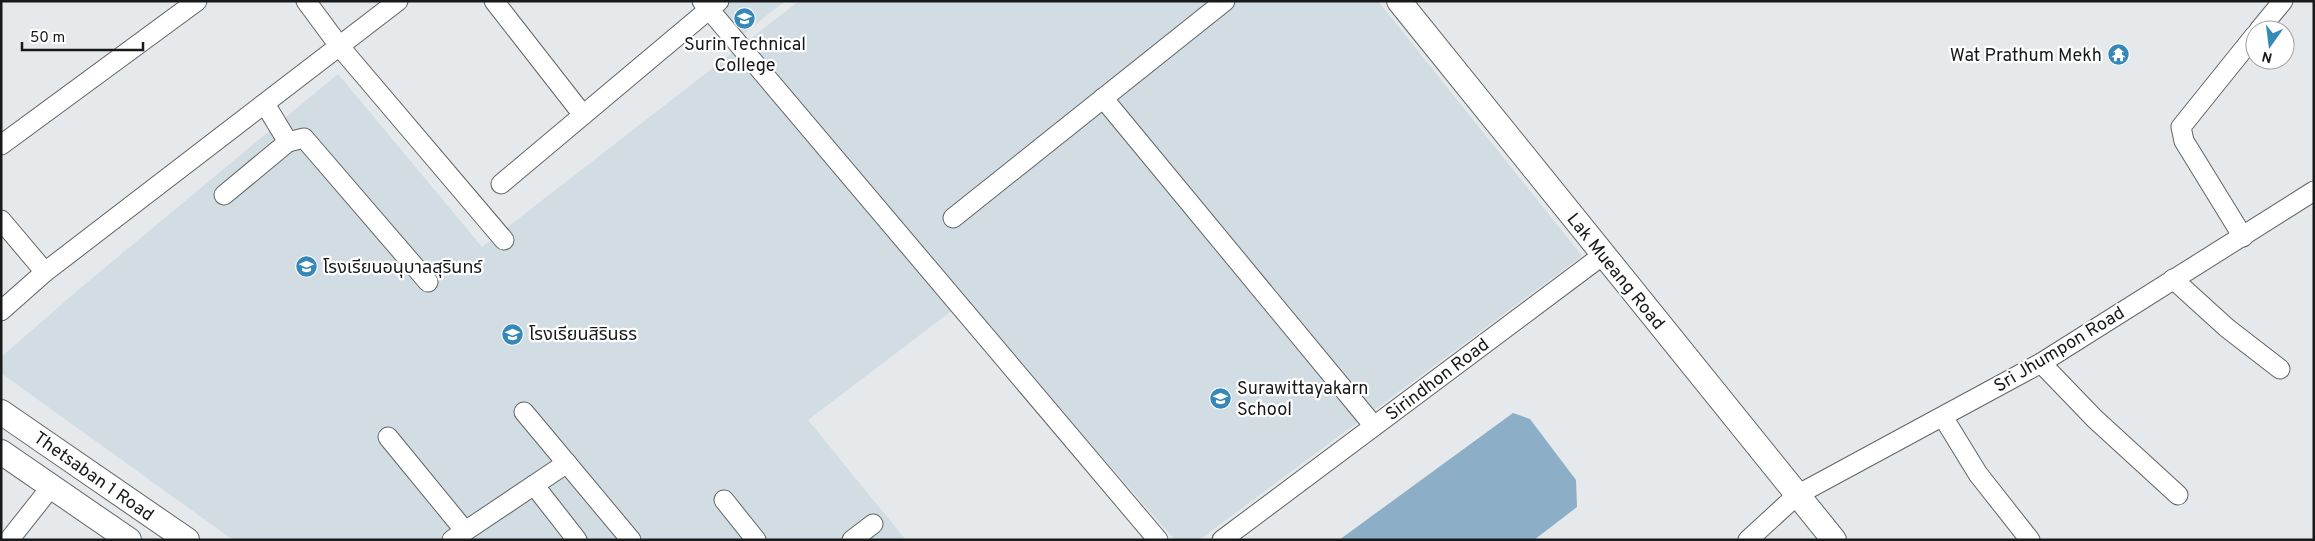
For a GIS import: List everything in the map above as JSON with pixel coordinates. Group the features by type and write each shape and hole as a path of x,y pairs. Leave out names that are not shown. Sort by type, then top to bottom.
{"main road":[{"name":"Lak Mueang Road","path":"1399,1 1834,540"},
{"name":"Thetsaban 1 Road","path":"1,412 187,540"},
{"name":"Thetsaban 1 Road","path":"1,452 129,540"}],"street":[{"path":"1,145 197,1"},
{"path":"306,1 340,47 504,240"},
{"path":"1,311 45,272 398,1"},
{"path":"494,1 583,116"},
{"path":"953,218 1225,1"},
{"path":"2267,20 2283,1"},
{"path":"501,184 583,116 710,4 1158,540"},
{"path":"2242,236 2184,140 2181,127 2245,47"},
{"path":"1103,98 1374,426"},
{"path":"265,104 288,142"},
{"path":"224,195 288,142 304,138 428,282"},
{"name":"Sri Jhumpon Road","path":"1748,540 1797,495 2040,363 2314,191"},
{"path":"1,220 45,272"},
{"name":"Sirindhon Road","path":"1222,540 1603,254"},
{"path":"2173,280 2227,328 2280,369"},
{"path":"2040,363 2095,419 2178,495"},
{"path":"524,412 631,540"},
{"path":"1943,417 1978,474 2029,538"},
{"path":"388,437 458,535 567,463"},
{"path":"534,485 577,540"},
{"path":"9,540 51,486"},
{"path":"724,500 756,540"},
{"path":"852,540 873,524"}],"shaded area":[{"name":"Surin Technical College","path":"712,1 785,1 741,36"},
{"path":"799,1 1378,1 1582,256 1199,540 1175,540 744,50 958,306 808,420 906,540 233,540 1,373 1,357 84,285 338,74 482,247"}],"water":[{"path":"1513,413 1530,419 1576,480 1577,507 1534,540 1339,540"}],"place":[{"name":"Surin Technical College","path":"745,19"},
{"name":"Wat Prathum Mekh","path":"2118,55"},
{"name":"โรงเรียนอนุบาลสุรินทร์","path":"307,267"},
{"name":"โรงเรียนสิรินธร","path":"513,334"},
{"name":"Surawittayakarn School","path":"1221,398"}]}
